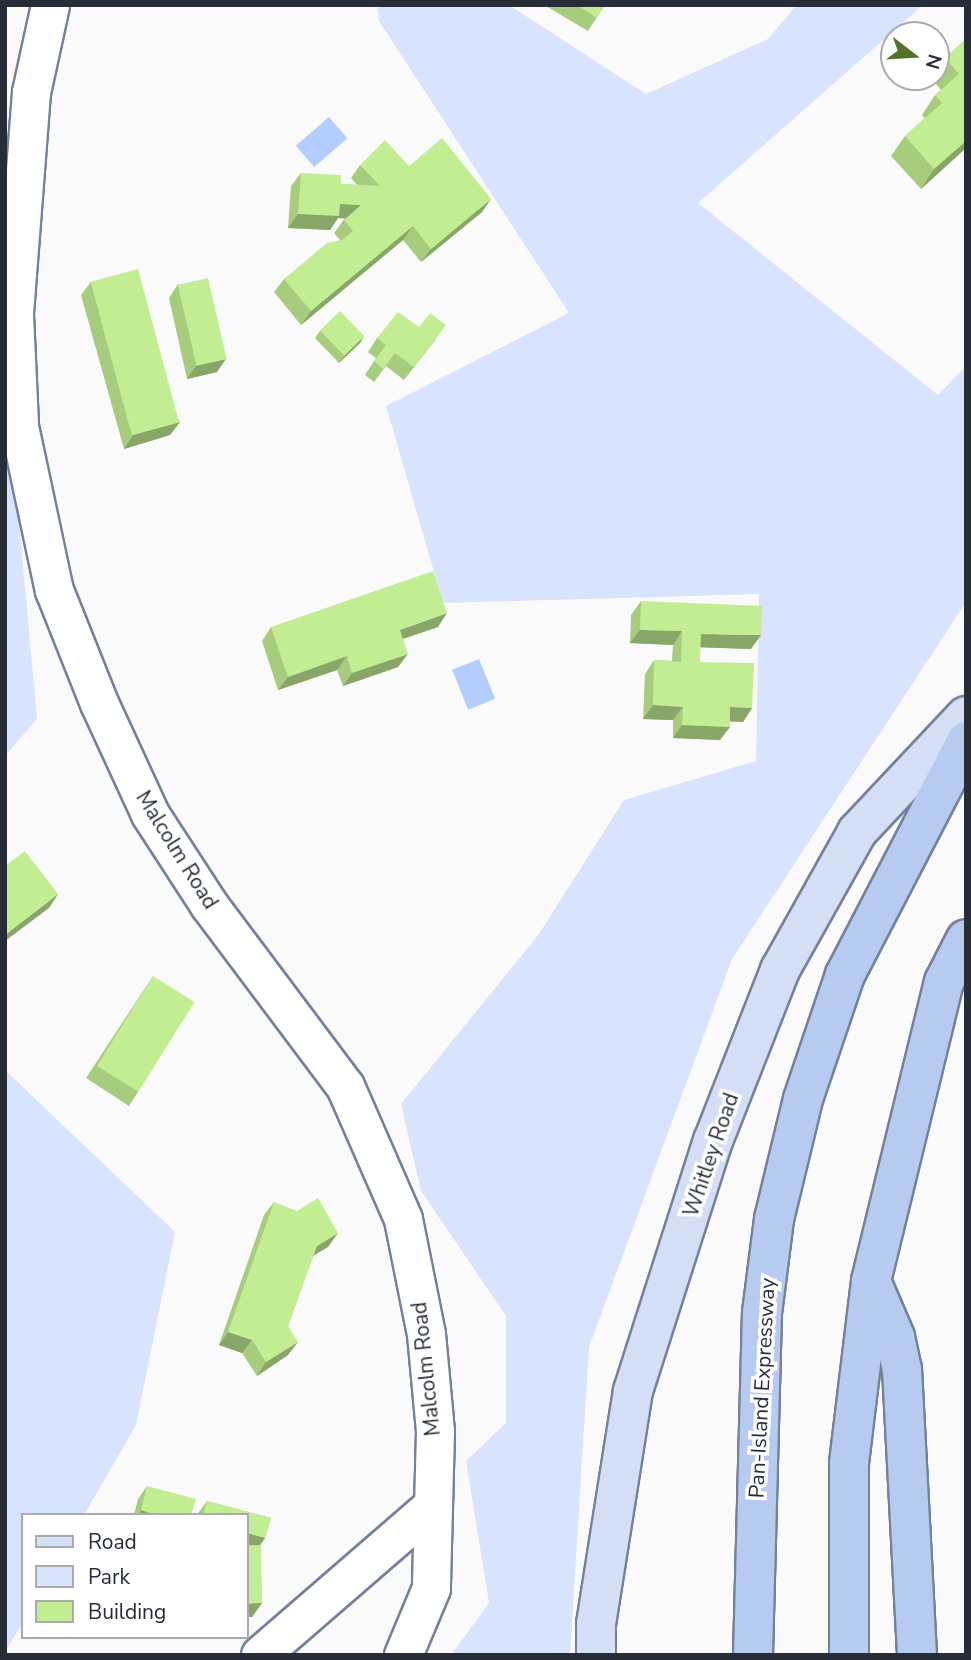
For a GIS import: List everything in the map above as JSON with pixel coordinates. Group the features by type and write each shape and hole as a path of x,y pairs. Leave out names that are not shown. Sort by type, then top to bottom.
{"highway":[{"name":"Pan-Island Expressway","path":"753,1655 762,1313 775,1219 803,1099 845,975 966,742"},
{"path":"849,1655 849,1463 871,1281 944,982 966,939"},
{"path":"871,1281 895,1336 903,1381 917,1655"}],"main road":[{"name":"Whitley Road","path":"596,1655 596,1624 633,1391 713,1141 780,970 857,832 966,716"}],"street":[{"name":"Malcolm Road","path":"50,5 31,92 14,314 19,426 54,590 99,703 150,814 209,905 306,1030 358,1108 403,1219 426,1334 435,1431 431,1588 403,1655"},
{"path":"260,1655 433,1505"}],"green space":[{"path":"377,5 509,5 646,94 768,39 797,5 923,5 905,21 880,21 880,43 698,203 938,395 966,366 966,602 732,959 589,1347 570,1655 451,1655 489,1603 466,1461 506,1423 506,1316 421,1191 401,1104 539,934 624,800 756,761 759,594 443,603 386,406 569,313 379,21"},
{"path":"5,369 37,719 5,756"},
{"path":"5,1070 175,1232 136,1425 85,1513 21,1513 21,1625 5,1652"}],"water":[{"path":"329,117 347,138 314,167 296,146"},
{"path":"479,659 495,699 468,710 452,670"}],"building":[{"path":"577,5 605,5 597,18"},
{"path":"966,39 966,141 934,169 905,136 942,103 935,95 940,91 950,91 950,82 959,74 950,64 950,53"},
{"path":"442,138 491,199 431,249 413,226 311,311 284,279 327,243 342,240 353,231 344,220 361,205 340,204 339,216 298,214 301,173 341,175 341,184 380,186 360,165 385,140 409,166"},
{"path":"138,269 179,423 132,435 91,282"},
{"path":"208,278 227,359 196,366 178,285"},
{"path":"340,311 364,336 344,356 320,330"},
{"path":"398,312 419,327 430,313 446,325 414,367 395,353 383,369 374,361 386,345 377,338"},
{"path":"433,571 447,613 400,630 408,654 352,673 347,656 288,677 271,627"},
{"path":"641,601 762,606 761,635 701,634 700,662 754,663 752,708 730,707 730,727 682,725 683,707 653,705 654,660 681,662 682,631 640,630"},
{"path":"25,851 58,894 5,935 5,866"},
{"path":"153,976 195,1002 138,1092 97,1066"},
{"path":"318,1198 338,1233 317,1246 288,1326 298,1342 266,1362 252,1340 228,1332 274,1202 297,1211"},
{"path":"147,1486 196,1499 192,1513 149,1513 141,1510"},
{"path":"207,1501 271,1518 265,1538 248,1533 248,1513 204,1513"},
{"path":"248,1545 261,1545 262,1603 248,1603"}]}
